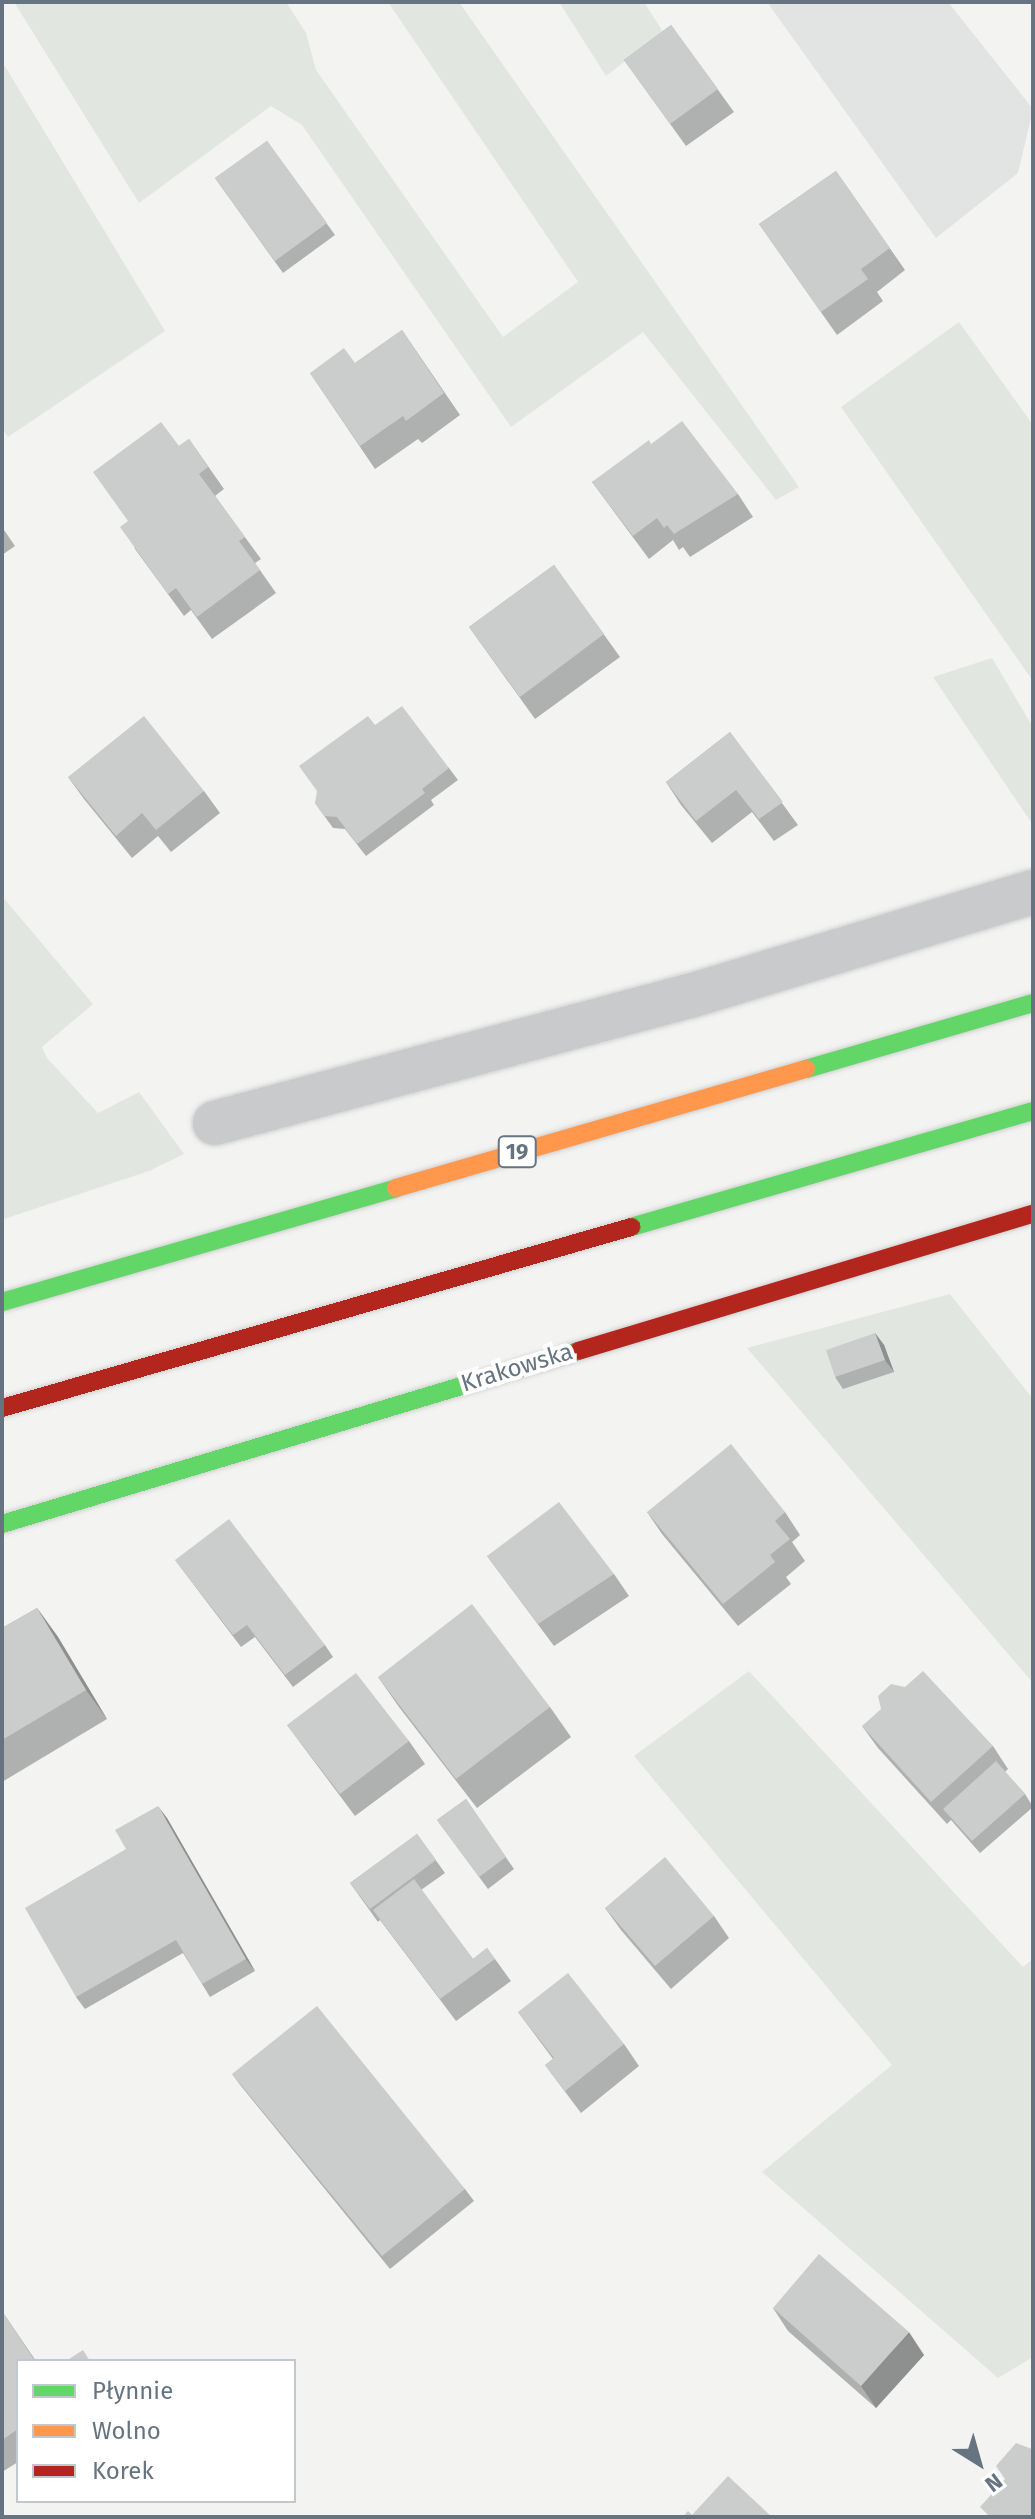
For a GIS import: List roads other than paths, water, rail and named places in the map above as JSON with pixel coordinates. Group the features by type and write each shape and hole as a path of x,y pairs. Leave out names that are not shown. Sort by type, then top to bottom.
{"main road":[{"name":"19","path":"2,1302 1033,1003"},
{"path":"2,1408 1033,1111"},
{"name":"Krakowska","path":"2,1524 1033,1214"}],"street":[{"path":"215,1123 690,996 1033,892"}]}
